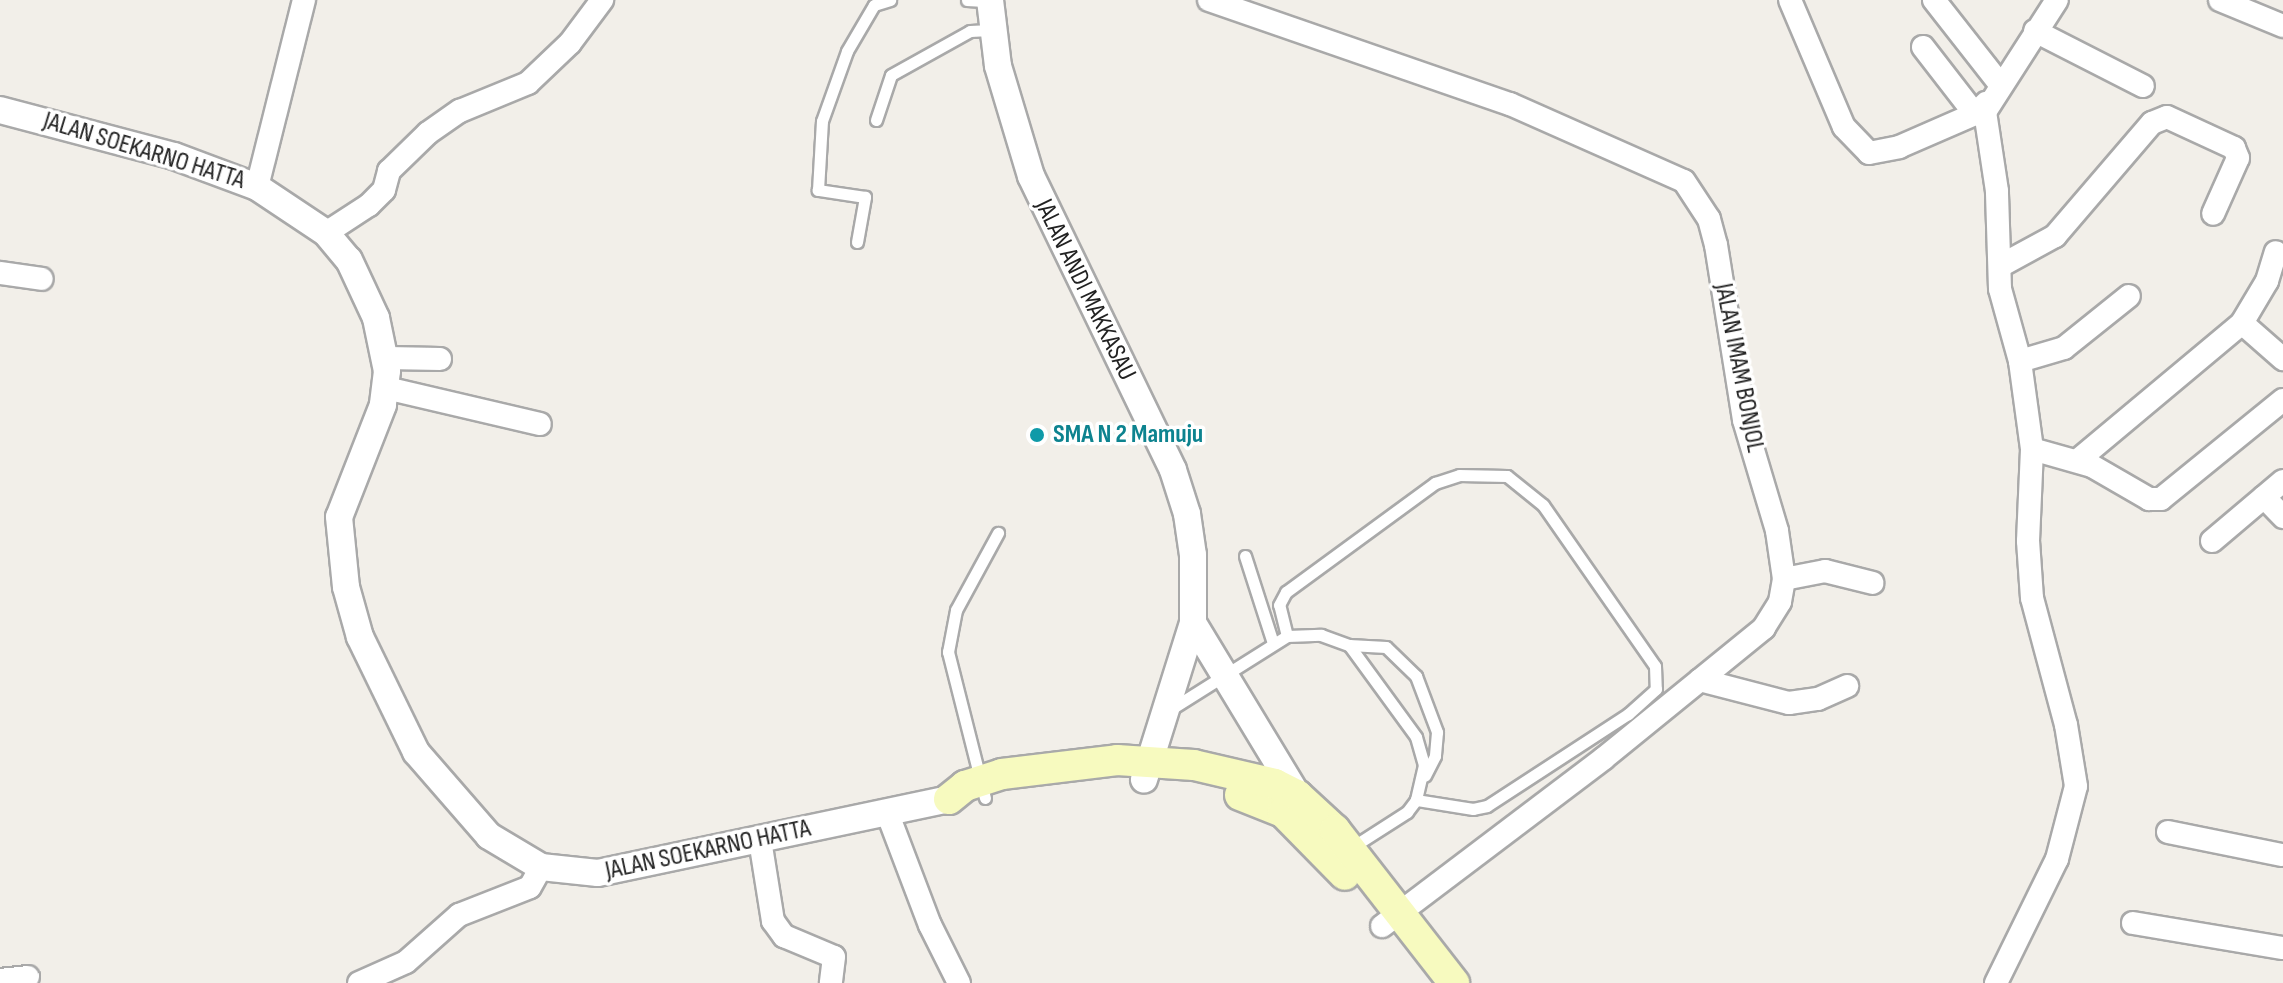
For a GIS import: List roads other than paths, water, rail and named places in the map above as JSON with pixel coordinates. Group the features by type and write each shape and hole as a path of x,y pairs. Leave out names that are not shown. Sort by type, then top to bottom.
{"main road":[{"name":"JALAN SOEKARNO HATTA","path":"949,799 1062,765 1255,779 1297,795 1350,849 1429,983"},
{"name":"JALAN SOEKARNO HATTA","path":"1148,770 1283,812 1326,851 1454,983"}],"street":[{"path":"257,187 304,0"},
{"path":"326,233 369,205 384,190 389,171 428,133 460,111 528,83 570,43 602,0"},
{"name":"JALAN ANDI MAKKASAU","path":"990,0 990,30 1031,176 1173,470 1193,555 1193,623"},
{"name":"JALAN IMAM BONJOL","path":"1209,0 1510,104 1684,181 1709,219 1716,245 1741,408 1777,531 1784,579 1773,617 1700,680 1390,920"},
{"path":"1790,0 1844,127 1869,153 1887,152 1981,108 2057,0"},
{"path":"1934,0 1999,83"},
{"path":"2234,2 2283,26"},
{"path":"2035,31 2143,86"},
{"path":"1923,47 1981,108 2003,306 2020,361 2032,449 2028,541 2032,598 2066,725 2076,786 2057,859 1996,983"},
{"name":"JALAN SOEKARNO HATTA","path":"0,110 174,156 257,187 326,233 365,289 387,358 386,388 350,479 337,531 360,637 416,752 442,787 489,836 541,867 572,873 634,869 949,799"},
{"path":"2000,266 2055,236 2152,123 2167,117 2234,148 2238,158 2213,214"},
{"path":"2077,461 2242,323 2267,281 2276,252"},
{"path":"0,273 42,279"},
{"path":"2020,361 2064,348 2129,296"},
{"path":"2242,323 2283,359"},
{"path":"387,358 440,359"},
{"path":"386,388 540,424"},
{"path":"2032,449 2077,461 2149,499 2161,499 2283,400"},
{"path":"2212,541 2283,481"},
{"path":"2264,497 2283,517"},
{"path":"1784,579 1825,571 1873,583"},
{"path":"1193,623 1297,795"},
{"path":"1148,770 1193,623"},
{"path":"1700,680 1789,703 1818,699 1847,686"},
{"path":"887,812 930,925 959,983"},
{"path":"2168,832 2283,854"},
{"path":"760,840 773,921 784,936 834,957 831,983"},
{"path":"359,983 406,962 459,915 530,887 541,867"},
{"path":"2133,923 2283,948"},
{"path":"0,980 28,977"}],"lane":[{"path":"857,242 865,197 818,190 822,121 847,51 874,5 890,0"},
{"path":"967,0 990,0"},
{"path":"876,120 891,75 970,31 990,30"},
{"path":"1287,636 1279,605 1286,592 1435,483 1459,475 1507,476 1543,505 1655,666 1656,689 1628,714 1487,806 1473,809 1416,800"},
{"path":"983,789 949,668 949,633 998,533"},
{"path":"1245,556 1273,643"},
{"path":"1164,713 1287,636 1321,635 1349,645 1386,647 1403,659 1428,696 1437,744 1416,800 1350,849"},
{"path":"1349,645 1416,737 1423,778"}],"place":[{"name":"SMA N 2 Mamuju","path":"1037,435"}]}
